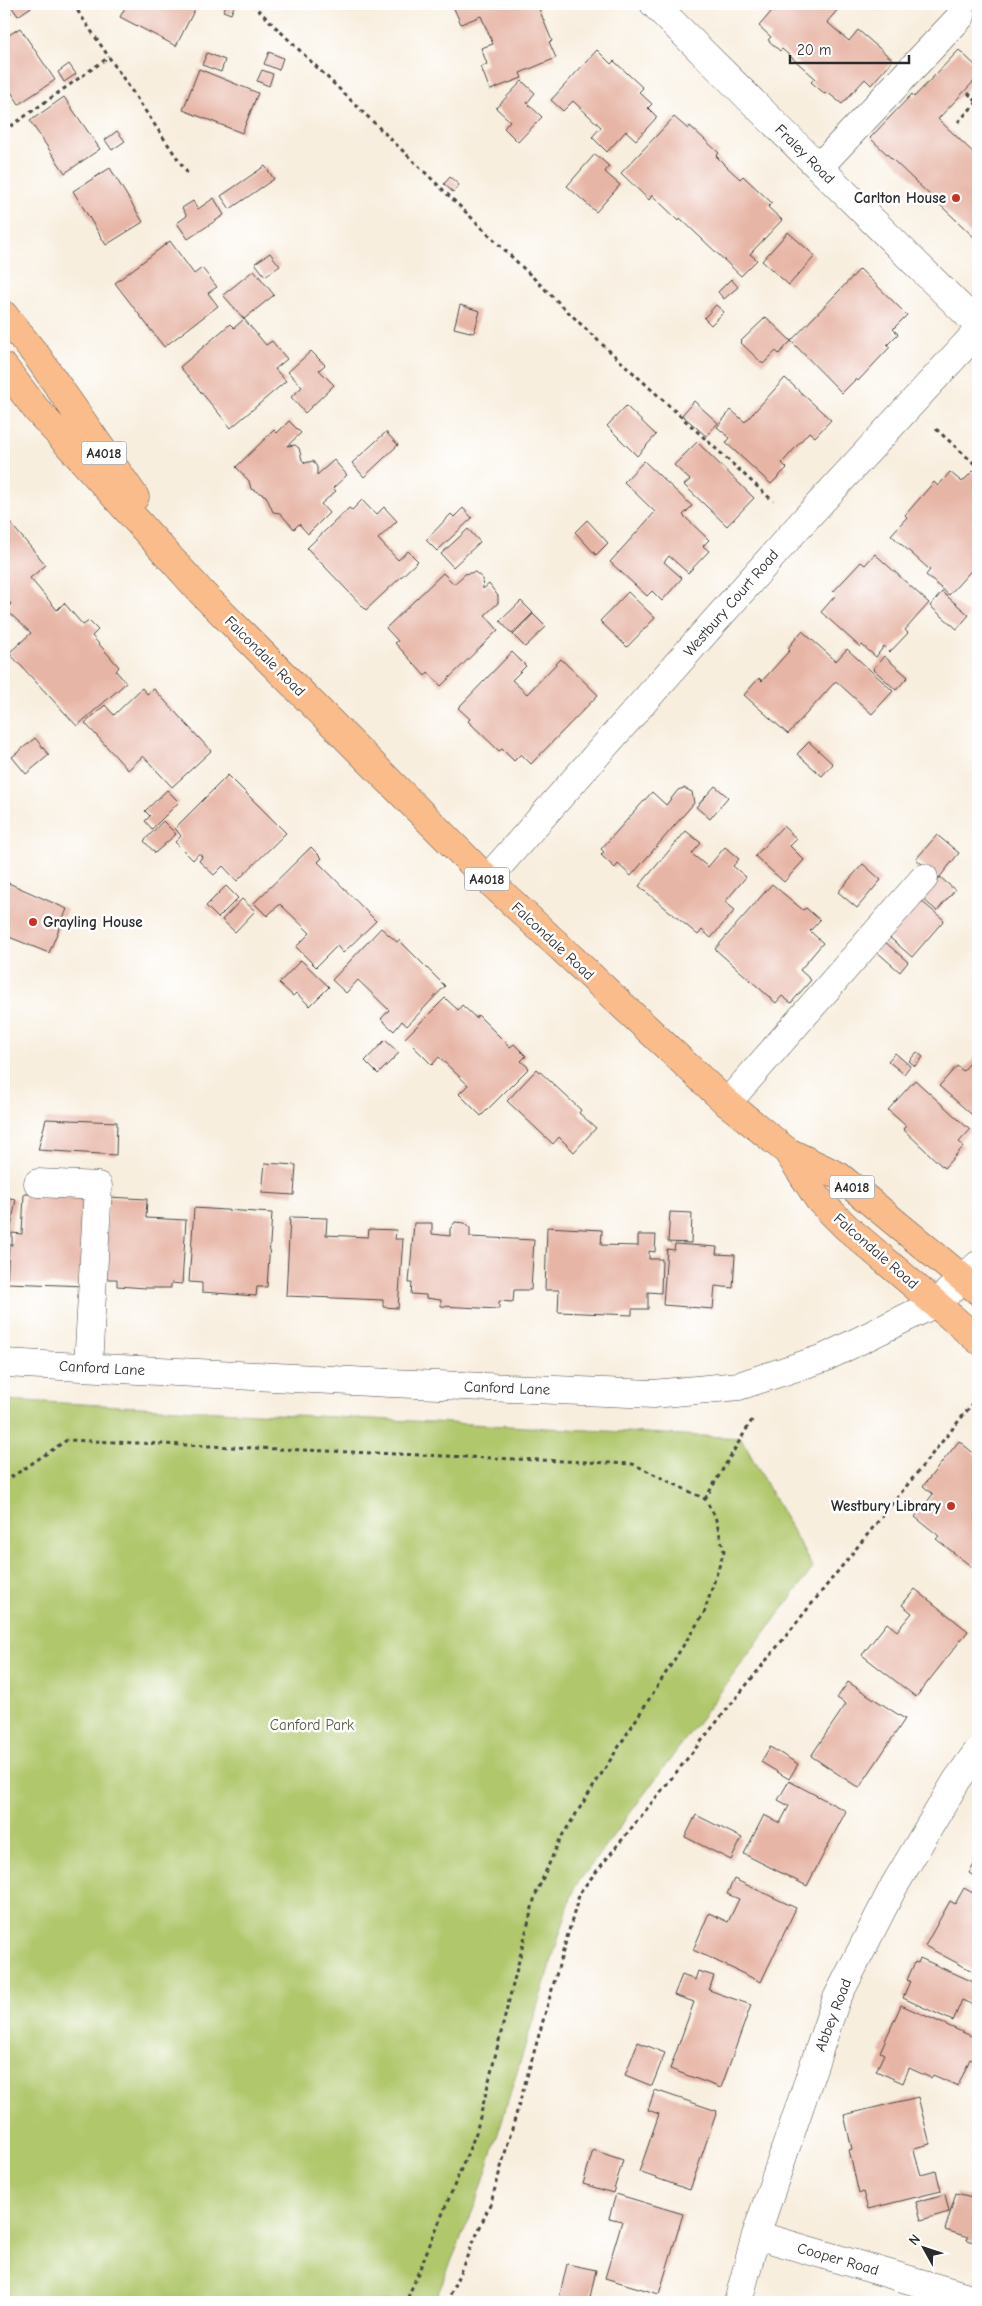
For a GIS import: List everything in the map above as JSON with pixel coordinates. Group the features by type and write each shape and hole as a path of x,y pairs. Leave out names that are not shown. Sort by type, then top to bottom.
{"main road":[{"name":"Falcondale Road","path":"4,315 37,356 202,593"},
{"name":"Falcondale Road","path":"4,367 36,410 202,593 487,879 727,1103 787,1151 839,1176 973,1278"},
{"name":"Falcondale Road","path":"787,1151 819,1200 846,1227 978,1340"}],"street":[{"name":"Fraley Road","path":"654,4 978,325"},
{"path":"819,167 971,10"},
{"name":"Westbury Court Road","path":"487,879 800,526 978,331"},
{"path":"727,1103 924,878"},
{"path":"38,1183 98,1186 88,1367"},
{"name":"Canford Lane","path":"4,1363 390,1383 653,1394 739,1386 824,1358 936,1304 973,1278"},
{"name":"Abbey Road","path":"738,2302 756,2235 836,2000 894,1886 957,1780 978,1751"},
{"name":"Cooper Road","path":"756,2235 978,2300"}],"path":[{"path":"73,4 188,174"},
{"path":"252,4 591,334 800,526"},
{"path":"4,131 109,57"},
{"path":"958,122 978,103 968,93"},
{"path":"909,405 978,467"},
{"path":"705,1499 779,1374"},
{"path":"447,2302 491,2202 580,1892 978,1397"},
{"path":"4,1482 67,1440 633,1464 705,1499 715,1516 724,1551 704,1613 560,1839 535,1896 476,2133 406,2302"}],"green space":[{"name":"Canford Park","path":"4,1400 741,1438 813,1568 574,1888 478,2198 434,2302 4,2302"}],"building":[{"path":"4,4 11,14 4,19"},
{"path":"15,4 34,5 18,16 11,6"},
{"path":"127,4 190,4 196,7 176,46 120,17"},
{"path":"227,4 235,4 231,14 223,11"},
{"path":"452,4 537,4 552,41 549,42 556,58 520,73 522,78 490,90 481,67 487,64 481,48 493,44 481,16 461,24"},
{"path":"778,4 837,4 840,7 827,22 849,41 858,30 893,60 871,85 865,79 842,104 827,92 825,94 811,82 815,78 782,49 780,51 768,40 771,37 759,26"},
{"path":"20,28 55,80 19,104 4,81 4,38"},
{"path":"597,50 611,64 614,61 643,88 639,92 652,104 648,108 657,117 636,140 626,131 607,152 592,137 601,127 573,101 563,111 551,100"},
{"name":"Carlton House","path":"959,50 978,68 978,77 938,119 978,157 977,240 870,138 912,94 914,97"},
{"path":"269,52 283,58 279,70 264,64"},
{"path":"207,53 225,60 221,72 202,65"},
{"path":"69,64 76,74 64,82 58,72"},
{"path":"199,69 258,93 242,133 183,110"},
{"path":"262,70 273,74 269,86 257,81"},
{"path":"522,81 535,93 527,103 542,117 518,142 504,128 510,121 496,108"},
{"path":"64,97 100,149 65,173 30,121"},
{"path":"674,117 688,129 690,126 719,153 716,156 728,168 740,179 743,176 772,203 768,207 782,220 750,254 757,260 741,276 680,218 679,221 652,195 649,200 621,173"},
{"path":"117,131 125,141 112,150 105,140"},
{"path":"595,154 609,166 605,172 620,185 596,212 567,186"},
{"path":"265,166 274,179 230,209 221,196"},
{"path":"110,168 143,222 106,245 73,191"},
{"path":"450,177 459,185 453,192 444,184"},
{"path":"214,198 224,215 188,239 177,223 187,216 182,208 193,201 198,209"},
{"path":"788,232 815,256 789,285 762,261"},
{"path":"170,241 194,274 202,268 217,287 208,293 218,306 164,347 115,283"},
{"path":"270,253 280,266 265,276 255,263"},
{"path":"860,269 907,315 893,329 898,334 887,345 890,347 858,381 856,379 842,393 791,341"},
{"path":"254,270 274,295 244,319 223,295"},
{"path":"731,279 738,287 724,299 718,292"},
{"path":"460,305 480,311 474,333 454,328"},
{"path":"716,305 724,312 711,325 704,318"},
{"path":"766,317 791,341 779,354 776,351 763,364 740,342"},
{"path":"244,319 266,345 272,341 287,359 275,369 286,381 231,428 180,367 230,324 234,328"},
{"path":"311,351 325,365 319,370 334,385 305,413 291,397 302,387 288,372"},
{"path":"785,378 831,420 815,437 809,432 782,463 787,468 771,484 726,443 730,438 717,427 731,410 745,422"},
{"path":"694,401 718,423 706,436 682,415"},
{"path":"626,406 656,435 637,456 607,426"},
{"path":"289,421 301,433 287,446 295,445 299,448 302,460 305,463 313,461 317,467 317,475 334,460 347,475 333,488 336,491 321,504 329,513 308,534 299,524 294,529 280,513 273,512 266,496 251,489 249,481 236,467 274,430 277,433"},
{"path":"386,432 398,445 364,477 352,463"},
{"path":"697,442 754,498 727,526 684,485 690,480 674,465"},
{"path":"644,461 692,506 683,515 709,540 703,546 709,551 688,573 669,556 664,562 682,578 662,601 652,591 647,596 610,562 655,512 624,482"},
{"path":"973,471 978,476 978,563 949,595 926,575 930,570 891,535 907,517 905,515 934,482 938,486 950,472 962,482"},
{"path":"362,500 376,515 384,507 397,521 378,539 398,560 408,551 418,561 366,610 307,548 349,508 352,510"},
{"path":"463,508 472,518 437,551 426,540 451,514 454,517"},
{"path":"4,516 46,565 30,578 57,610 64,603 83,625 89,621 98,630 92,636 119,667 116,671 126,683 77,726 9,653 31,633 5,609 11,604 4,596"},
{"path":"587,520 608,543 596,555 575,532"},
{"path":"468,529 480,542 453,567 441,554"},
{"path":"875,554 929,603 905,630 908,633 890,652 884,646 876,657 862,645 860,647 821,612 835,596 832,593 861,562 865,565"},
{"path":"475,572 482,578 483,589 489,584 498,596 498,603 485,615 498,630 441,686 428,672 425,676 395,643 398,641 386,628 443,573 454,584 465,574"},
{"path":"628,592 655,618 627,647 600,621"},
{"path":"942,592 969,615 957,629 930,606"},
{"path":"521,601 533,613 512,634 500,621"},
{"path":"533,614 546,627 525,647 513,635"},
{"path":"802,631 836,661 847,649 893,691 872,714 836,681 788,734 744,695 759,678 762,681 790,650 788,648"},
{"path":"512,652 526,666 512,680 527,694 561,659 598,695 531,764 521,754 514,761 502,749 499,751 468,721 470,719 458,708"},
{"path":"884,656 908,677 896,690 873,669"},
{"path":"142,688 147,694 154,689 211,751 172,787 143,756 128,770 85,723 105,705 114,715"},
{"path":"35,738 49,755 26,774 12,757"},
{"path":"809,742 833,764 822,776 797,754"},
{"path":"228,775 286,833 237,881 223,866 214,875 199,861 202,857 199,853 193,860 175,842 181,836 175,828"},
{"path":"715,786 728,797 710,819 696,807"},
{"path":"684,788 692,792 694,803 631,876 618,864 615,868 601,855 604,852 601,849 652,792 666,805 678,790"},
{"path":"167,790 179,802 152,829 145,821 150,816 145,811"},
{"path":"163,821 176,834 155,853 144,841"},
{"path":"783,826 797,839 790,846 804,860 784,882 755,856"},
{"path":"686,831 701,843 692,854 708,867 725,847 739,859 733,866 746,877 725,902 735,910 711,938 702,930 698,935 639,886"},
{"path":"937,835 959,853 939,878 916,859"},
{"path":"311,847 322,858 318,862 376,921 343,953 337,946 316,967 296,947 310,933 280,904 267,916 254,903"},
{"path":"863,864 881,880 857,908 838,892"},
{"path":"940,877 955,890 937,911 923,899"},
{"name":"Grayling House","path":"4,881 67,909 49,953 4,935"},
{"path":"772,884 803,910 806,908 820,920 810,931 823,943 800,970 811,980 791,1003 782,996 776,1003 715,949"},
{"path":"226,886 238,898 218,918 206,906"},
{"path":"242,899 255,911 235,932 222,920"},
{"path":"920,900 944,920 912,957 889,937"},
{"path":"381,928 397,942 399,940 445,986 407,1026 402,1021 394,1031 381,1019 389,1010 358,980 346,993 332,980"},
{"path":"884,941 908,962 900,972 876,951"},
{"path":"301,960 329,987 310,1006 296,993 293,996 279,983"},
{"path":"445,998 458,1010 462,1005 476,1018 478,1015 510,1047 514,1044 526,1056 521,1061 529,1068 481,1116 459,1094 468,1085 439,1057 432,1065 405,1038"},
{"path":"385,1040 399,1053 378,1074 365,1061"},
{"path":"917,1052 923,1057 915,1066 909,1061"},
{"path":"895,1053 910,1066 904,1074 888,1061"},
{"path":"978,1054 978,1120 939,1086 957,1066 963,1071"},
{"path":"537,1069 581,1110 579,1113 596,1128 574,1152 559,1137 553,1144 507,1101"},
{"path":"915,1080 970,1130 959,1142 964,1146 944,1168 903,1129 906,1126 888,1110"},
{"path":"46,1119 117,1122 116,1155 38,1150"},
{"path":"265,1163 296,1165 294,1195 262,1193"},
{"path":"24,1194 91,1196 86,1286 7,1283 9,1245 12,1245 12,1233 22,1234"},
{"path":"4,1197 16,1199 10,1233 4,1232"},
{"path":"108,1197 147,1199 146,1218 186,1220 182,1284 171,1283 171,1288 146,1288 117,1286 117,1279 104,1279"},
{"path":"194,1208 272,1213 267,1287 257,1287 256,1296 202,1292 202,1283 189,1282"},
{"path":"670,1212 692,1213 691,1243 668,1242"},
{"path":"290,1217 327,1218 326,1235 368,1237 369,1229 396,1230 395,1239 403,1239 398,1308 383,1307 383,1300 286,1296"},
{"path":"455,1222 465,1223 470,1228 470,1237 534,1240 531,1290 514,1290 513,1302 499,1301 499,1309 441,1306 441,1300 426,1298 426,1295 411,1294 412,1283 409,1283 414,1223 432,1223 432,1234 450,1236 450,1229"},
{"path":"547,1227 602,1230 601,1245 638,1246 638,1235 656,1235 655,1252 649,1251 649,1259 662,1259 661,1293 648,1292 648,1309 632,1309 632,1315 558,1312 559,1290 545,1290"},
{"path":"675,1244 717,1247 716,1254 735,1255 733,1288 715,1286 713,1309 663,1305 667,1249 674,1250"},
{"name":"Westbury Library","path":"959,1441 978,1457 978,1559 972,1567 936,1539 939,1536 915,1517 933,1494 923,1486"},
{"path":"915,1589 968,1631 916,1697 862,1655 887,1623 897,1631 912,1613 902,1605"},
{"path":"848,1682 905,1719 859,1788 811,1756 846,1704 837,1698"},
{"path":"770,1747 798,1764 789,1779 761,1762"},
{"path":"789,1781 846,1811 807,1886 744,1854 764,1815 780,1823 789,1806 778,1800"},
{"path":"696,1815 742,1838 731,1860 685,1837"},
{"path":"978,1858 978,1879 969,1873"},
{"path":"734,1879 796,1908 761,1982 693,1950 709,1913 728,1922 739,1899 727,1894"},
{"path":"964,1888 978,1896 978,1974 925,1946 950,1901 955,1904"},
{"path":"920,1958 978,1984 978,2007 962,2000 953,2021 903,1998 910,1981 907,1980 915,1962 918,1963"},
{"path":"698,1971 714,1976 709,1990 751,2005 721,2088 670,2069 694,2002 674,1995 682,1975 695,1980"},
{"path":"901,2005 978,2039 978,2060 977,2062 970,2059 958,2086 933,2075 931,2078 909,2068 903,2083 876,2071 884,2054 880,2052"},
{"path":"638,2042 665,2053 652,2086 625,2075"},
{"path":"655,2090 717,2111 690,2190 639,2172 659,2114 648,2110"},
{"path":"918,2097 930,2144 914,2148 915,2155 921,2175 936,2171 941,2191 868,2209 863,2192 859,2194 849,2150 852,2149 844,2115"},
{"path":"593,2150 623,2160 613,2193 583,2184"},
{"path":"976,2182 978,2182 978,2243 967,2240 968,2237 945,2230 956,2193 972,2197"},
{"path":"616,2194 683,2214 659,2294 605,2278 622,2221 609,2218"},
{"path":"945,2194 949,2212 921,2220 916,2202"},
{"path":"567,2264 596,2270 589,2302 559,2299"}],"place":[{"name":"Carlton House","path":"956,198"},
{"name":"Grayling House","path":"33,922"},
{"name":"Westbury Library","path":"951,1506"}]}
